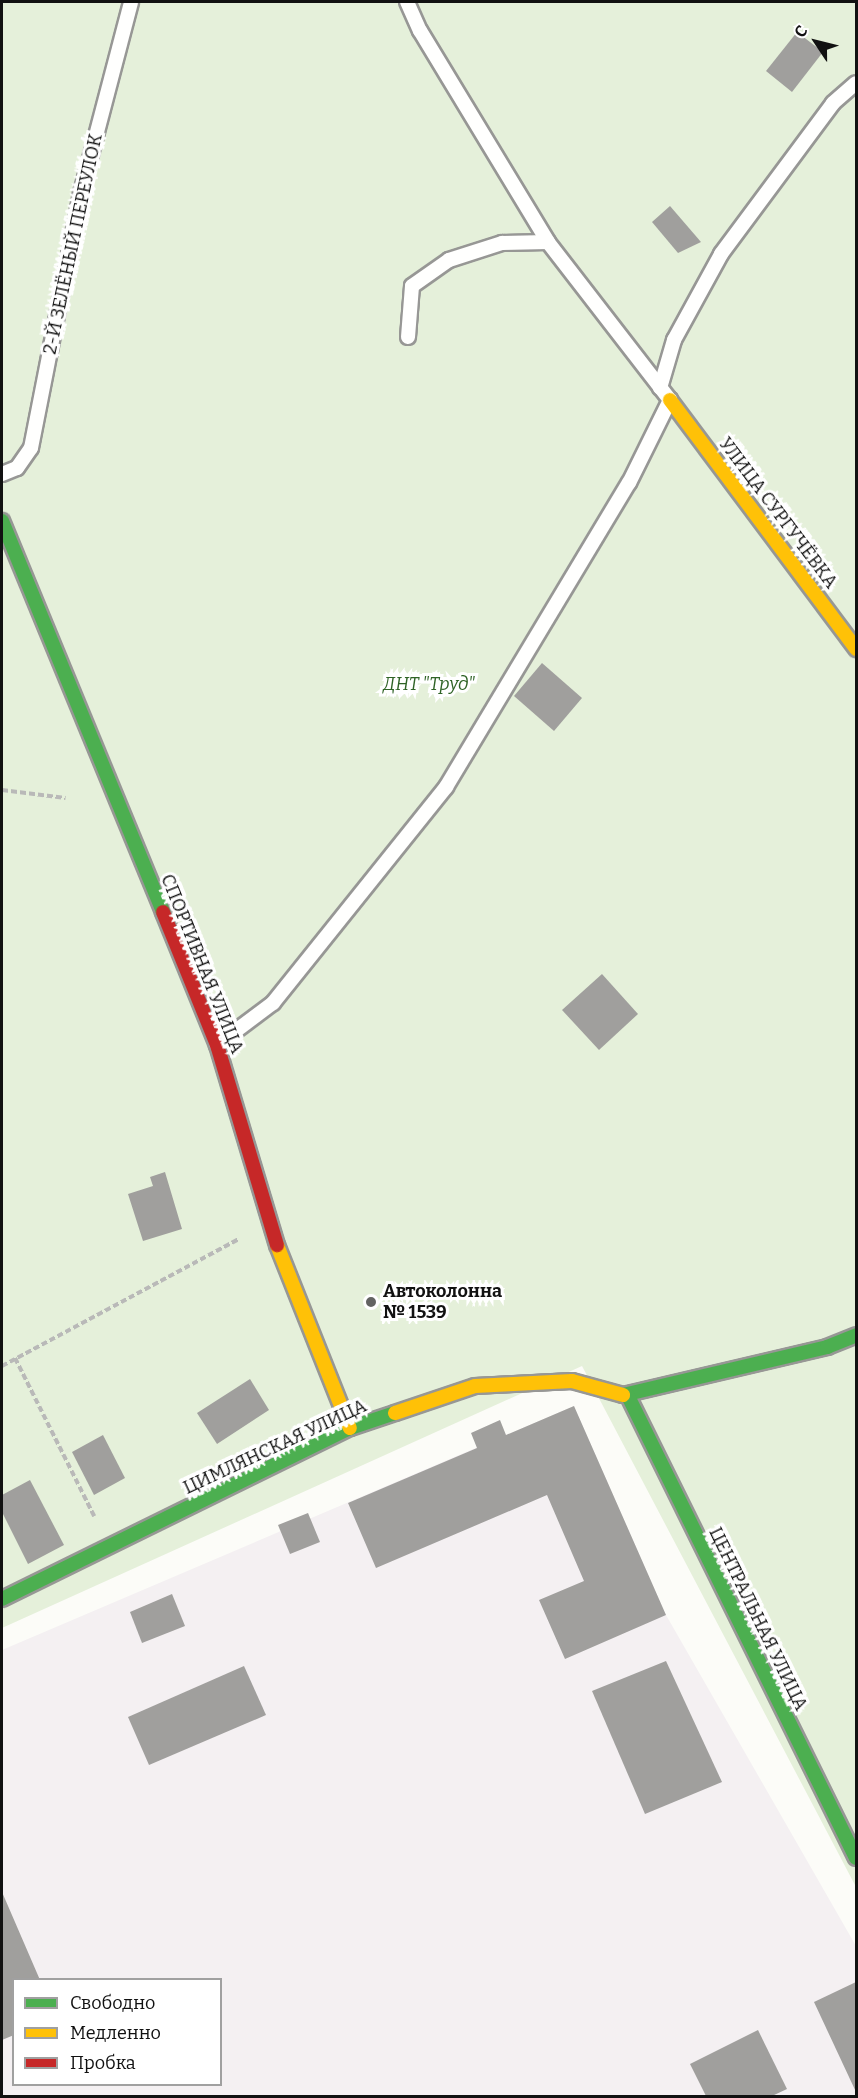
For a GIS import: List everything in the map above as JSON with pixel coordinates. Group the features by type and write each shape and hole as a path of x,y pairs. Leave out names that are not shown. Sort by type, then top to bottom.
{"street":[{"name":"УЛИЦА СУРГУЧЁВКА","path":"670,400 856,649"},
{"name":"СПОРТИВНАЯ УЛИЦА","path":"2,521 217,1045 269,1225 350,1428"},
{"name":"ЦИМЛЯНСКАЯ УЛИЦА","path":"2,1599 350,1428 475,1386 572,1381 628,1396 827,1347 856,1335"},
{"name":"ЦЕНТРАЛЬНАЯ УЛИЦА","path":"628,1396 856,1858"}],"lane":[{"name":"2-Й ЗЕЛЁНЫЙ ПЕРЕУЛОК","path":"2,474 17,468 32,448 81,194 130,2"},
{"path":"217,1045 273,1003 447,787 629,483 670,400 548,242 420,31 406,2"},
{"path":"660,388 674,340 721,254 833,104 856,83"},
{"path":"408,337 412,286 448,260 502,243 548,242"}],"path":[{"path":"2,790 66,798"},
{"path":"2,1366 269,1225"},
{"path":"15,1358 109,1546"}],"shaded area":[{"path":"574,1406 666,1615 856,1946 856,2096 2,2096 2,1650"}],"green space":[{"name":"ДНТ \"Труд\"","path":"2,2 856,2 856,1887 582,1366 2,1628"}],"building":[{"path":"797,32 823,52 792,92 766,71"},
{"path":"670,206 701,242 678,253 652,222"},
{"path":"542,663 582,698 554,731 514,696"},
{"path":"602,974 638,1014 599,1050 562,1010"},
{"path":"165,1172 182,1229 143,1241 128,1194 153,1186 150,1177"},
{"path":"250,1379 269,1410 217,1444 197,1413"},
{"path":"574,1406 666,1615 565,1659 539,1600 584,1581 547,1495 376,1568 348,1503 477,1448 471,1433 500,1420 506,1435"},
{"path":"103,1435 125,1478 94,1495 72,1452"},
{"path":"30,1480 64,1545 28,1564 2,1512 2,1495"},
{"path":"308,1513 320,1542 290,1554 278,1525"},
{"path":"172,1594 185,1626 142,1643 130,1612"},
{"path":"666,1661 722,1782 645,1814 592,1691"},
{"path":"244,1666 266,1715 149,1765 128,1717"},
{"path":"2,1892 39,1978 12,1978 12,2036 2,2040"},
{"path":"856,1982 856,2092 814,2002"},
{"path":"758,2030 787,2089 772,2096 706,2096 690,2064"}],"traffic: fast":[{"path":"2,521 163,912"},
{"path":"623,1395 827,1347 856,1335"},
{"path":"628,1396 856,1858"},
{"path":"2,1599 350,1428 395,1413"}],"traffic: slow":[{"path":"670,400 856,649"},
{"path":"277,1245 350,1428"},
{"path":"395,1413 475,1386 572,1381 623,1395"}],"traffic: jam":[{"path":"163,912 217,1045 277,1245"}],"place":[{"name":"Автоколонна № 1539","path":"371,1302"}]}
